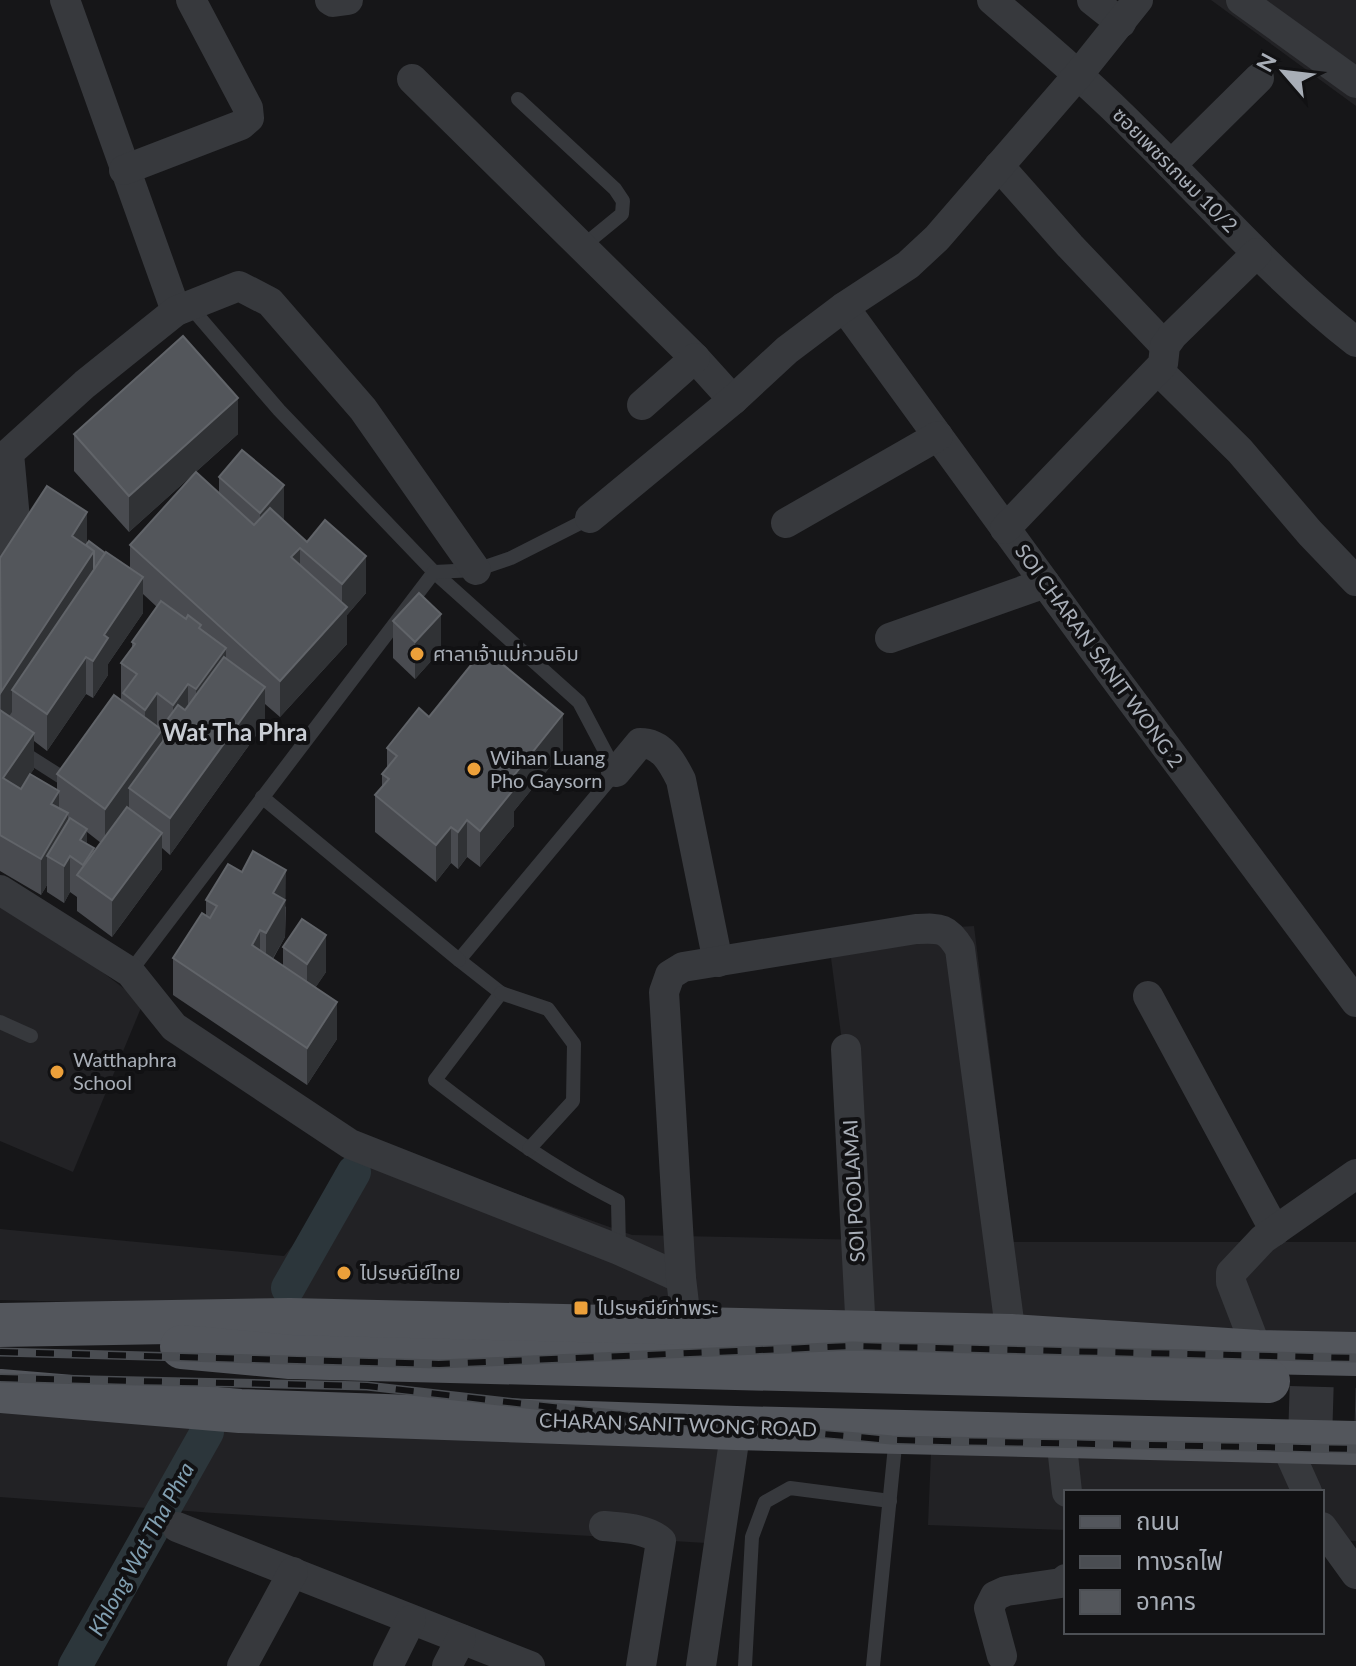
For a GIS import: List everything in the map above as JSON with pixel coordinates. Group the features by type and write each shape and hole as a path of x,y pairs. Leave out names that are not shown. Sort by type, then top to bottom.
{"main road":[{"name":"CHARAN SANIT WONG ROAD","path":"0,1328 290,1320 1011,1336 1258,1352 1356,1354"},
{"name":"CHARAN SANIT WONG ROAD","path":"0,1328 290,1357 1290,1411 1356,1443"},
{"name":"CHARAN SANIT WONG ROAD","path":"0,1390 291,1385 1290,1411"},
{"name":"CHARAN SANIT WONG ROAD","path":"0,1390 240,1411 1061,1437 1290,1411"}],"street":[{"path":"65,0 124,170 182,308"},
{"path":"124,170 241,125 249,118 248,108 191,0"},
{"path":"330,0 348,0"},
{"name":"ซอยเพชรเกษม 10/2","path":"992,0 1078,75 1257,253 1356,342"},
{"path":"590,518 733,400 787,350 844,307 908,265 937,238 1129,11 1092,0"},
{"path":"1241,0 1356,83"},
{"path":"1171,165 1259,78"},
{"path":"412,79 583,246 733,400"},
{"path":"999,166 1070,246 1310,533 1356,581"},
{"path":"1005,529 1162,358 1173,335 1257,253"},
{"path":"0,548 15,519 9,453 85,384 182,308 239,286 270,302 363,409 476,570"},
{"name":"SOI CHARAN SANIT WONG 2","path":"844,307 1356,1002"},
{"path":"642,405 695,358"},
{"path":"786,523 938,436"},
{"path":"0,481 15,519"},
{"path":"890,638 1045,583"},
{"path":"616,772 640,743 649,743 658,748 674,766 687,805 718,962"},
{"path":"0,890 130,972 174,1027 350,1144 619,1250 681,1278"},
{"path":"687,1329 681,1278 664,992 670,975 683,967 916,929 939,928 952,934 960,949 1011,1336"},
{"path":"1148,996 1275,1231"},
{"name":"SOI POOLAMAI","path":"846,1049 861,1333"},
{"path":"1258,1352 1231,1282 1231,1273 1263,1239 1356,1174"},
{"path":"1290,1411 1307,1490"},
{"path":"701,1666 736,1428"},
{"path":"1061,1437 1067,1490"},
{"path":"604,1526 654,1534 661,1541 641,1666"},
{"path":"177,1527 530,1666"},
{"path":"1324,1530 1356,1574"},
{"path":"242,1666 293,1572"},
{"path":"1002,1656 989,1608 995,1596 1006,1591 1064,1581"},
{"path":"388,1666 411,1620"},
{"path":"447,1666 461,1639"}],"lane":[{"path":"518,99 615,189 623,201 622,214 583,246"},
{"path":"182,308 434,572 579,702 616,772 459,960"},
{"path":"130,972 434,572 476,570 511,558 590,518"},
{"path":"0,738 63,778"},
{"path":"262,797 501,993 548,1009 574,1044 573,1101 529,1149"},
{"path":"501,993 435,1080 571,1178 618,1201 619,1250"},
{"path":"0,1022 31,1036"},
{"path":"873,1666 896,1432"},
{"path":"745,1666 752,1537 765,1502 790,1488 890,1501"}],"shaded area":[{"path":"1211,0 1356,0 1356,106"},
{"name":"Watthaphra School","path":"0,906 72,949 143,1003 73,1172 0,1141"},
{"path":"974,926 1013,1242 1356,1242 1356,1335 0,1300 0,1229 284,1256 377,1144 632,1235 868,1240 828,935"},
{"path":"0,1407 724,1435 706,1543 0,1497"},
{"path":"931,1453 1356,1462 1356,1541 1324,1540 1324,1490 1064,1490 1064,1530 928,1525"}],"building":[{"path":"183,336 238,398 129,496 74,434"},
{"path":"242,450 284,485 260,513 219,477"},
{"path":"196,472 254,525 270,508 307,542 325,520 366,556 342,584 300,548 291,557 347,607 280,681 130,545"},
{"path":"47,486 87,512 72,536 94,551 1,692 0,558"},
{"path":"89,541 105,553 94,570 94,551 86,545"},
{"path":"106,552 143,577 104,635 108,638 93,661 86,657 47,714 12,690"},
{"path":"419,593 441,614 415,642 393,621"},
{"path":"161,601 186,619 188,615 201,625 199,628 226,648 196,689 188,684 173,705 157,693 145,710 123,693 137,674 121,663"},
{"name":"Wihan Luang Pho Gaysorn","path":"484,649 563,714 507,784 514,789 480,831 467,820 458,832 451,827 436,845 375,795 389,779 382,774 397,756 387,748 419,708 429,717"},
{"path":"224,657 265,687 170,818 129,788 169,733 162,727 178,705 185,710"},
{"path":"114,695 162,730 105,809 57,774"},
{"path":"0,710 34,733 3,778 21,789 30,774 59,791 51,804 68,813 41,859 0,835"},
{"path":"127,807 162,833 112,900 77,875"},
{"path":"70,818 87,829 80,840 94,848 83,865 70,856 64,866 47,856"},
{"path":"253,851 286,870 273,893 285,900 266,933 260,930 252,945 337,1002 307,1048 173,958 202,913 210,918 217,906 206,900 228,864 242,872"},
{"path":"302,919 326,935 307,964 283,947"}],"waterway":[{"name":"Khlong Wat Tha Phra","path":"288,1288 354,1172"},
{"name":"Khlong Wat Tha Phra","path":"75,1666 207,1432"}],"tunnel":[{"path":"1289,1408 1356,1410"}],"railway":[{"path":"0,1352 439,1364 852,1346 1356,1358"},
{"path":"0,1378 367,1386 684,1422 892,1440 1356,1449"}],"place":[{"name":"ศาลาเจ้าแม่กวนอิม","path":"417,654"},
{"name":"Wihan Luang Pho Gaysorn","path":"474,769"},
{"name":"Watthaphra School","path":"57,1072"},
{"name":"ไปรษณีย์ไทย","path":"344,1273"},
{"name":"ไปรษณีย์ท่าพระ","path":"581,1308"}],"district":[{"name":"Wat Tha Phra","path":"235,733"}]}
